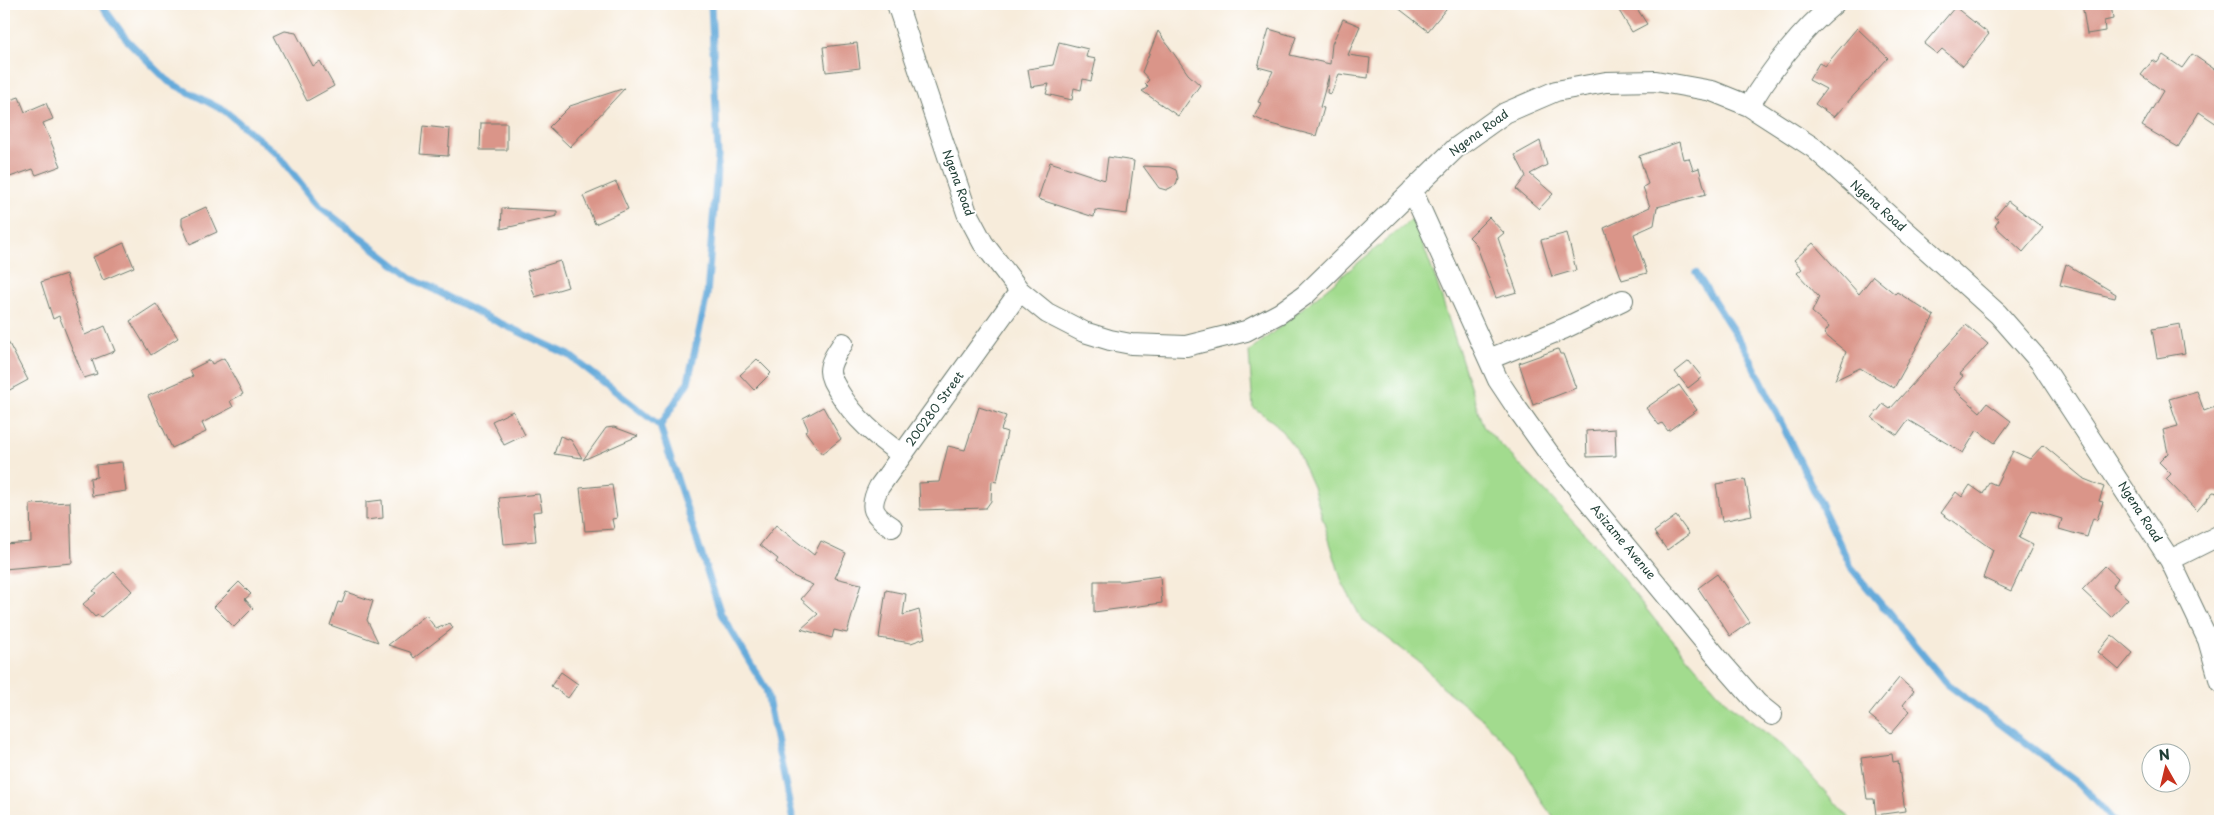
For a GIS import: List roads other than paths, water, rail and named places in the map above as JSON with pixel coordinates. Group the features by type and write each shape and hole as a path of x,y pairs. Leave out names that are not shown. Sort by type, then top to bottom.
{"street":[{"name":"Ngena Road","path":"897,4 967,213 983,243 1020,292 1047,313 1084,332 1131,344 1186,346 1246,331 1280,313 1305,294 1456,148 1505,113 1556,91 1606,82 1656,81 1712,91 1749,106 1814,148 1998,314 2041,363 2170,560 2201,625 2220,682"},
{"path":"1749,106 1760,88 1816,18 1834,4"},
{"name":"Asizame Avenue","path":"1412,190 1498,380 1548,452 1722,662 1757,703 1772,715"},
{"name":"200280 Street","path":"892,527 880,519 875,512 873,499 902,455 1020,292"},
{"path":"1489,359 1623,300"},
{"path":"843,343 830,366 832,381 846,404 864,426 902,455"},
{"path":"2170,560 2220,535"}],"waterway":[{"path":"101,4 127,40 169,82 225,111 278,155 318,205 413,279 487,317 569,355 660,426 721,614 766,689 793,821"},
{"path":"660,426 688,382 707,295 718,156 711,4"},
{"path":"1696,273 1747,352 1852,569 1947,684 2079,783 2114,821"}]}
